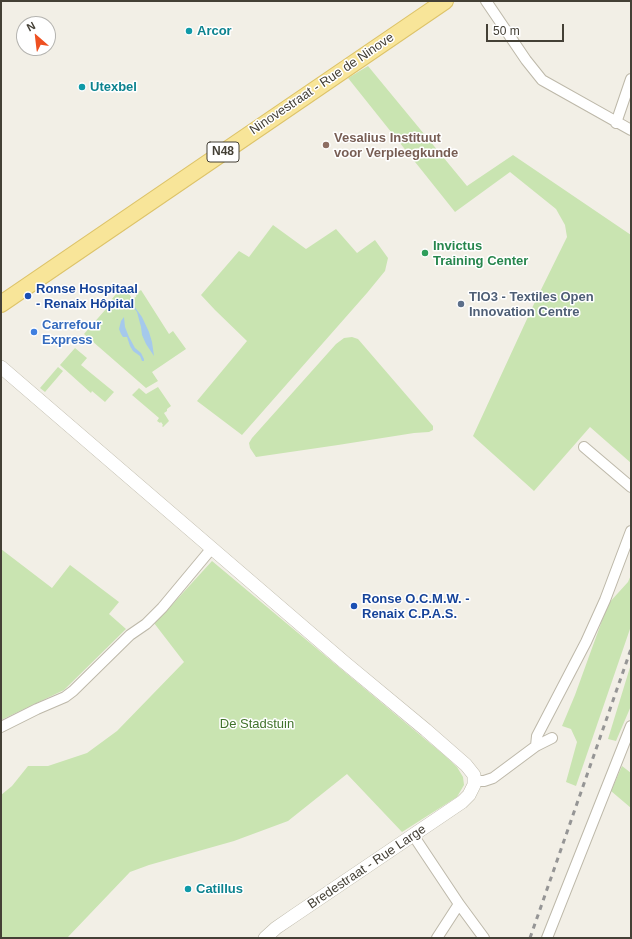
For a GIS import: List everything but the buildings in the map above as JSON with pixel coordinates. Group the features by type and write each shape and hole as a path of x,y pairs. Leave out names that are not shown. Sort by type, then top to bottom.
{"main road":[{"name":"Ninovestraat - Rue de Ninove","path":"1,304 445,1"}],"street":[{"path":"486,1 526,60 542,80 616,123 631,130"},
{"path":"616,123 631,79"},
{"path":"1,367 464,763 474,775 474,781 484,781 493,778 536,746 552,738"},
{"path":"584,447 631,486"},
{"path":"536,746 537,736 586,642 605,600 631,531"},
{"path":"1,727 65,697 73,691 130,635 146,624 162,608 212,548"},
{"path":"547,938 631,726"},
{"name":"Bredestraat - Rue Large","path":"265,938 276,928 462,802 469,795 474,785 474,781"},
{"path":"413,836 484,938"},
{"path":"437,938 459,904"}],"green space":[{"path":"368,66 467,186 513,155 631,235 631,463 590,427 534,491 473,436 533,306 567,237 565,225 556,209 510,172 455,212 348,78"},
{"path":"273,225 306,249 336,229 357,253 375,240 388,258 385,271 367,293 242,435 197,401 247,341 201,295 239,251 249,257"},
{"path":"124,284 132,299 136,297 137,293 141,290 169,334 173,331 186,349 152,372 158,381 146,388 84,334 113,301 112,299"},
{"path":"352,337 358,339 433,426 433,430 429,432 256,457 250,448 249,443 252,438 336,344 344,338"},
{"path":"75,348 87,358 81,365 114,392 105,402 92,391 91,393 60,365"},
{"path":"58,367 63,371 45,392 40,388"},
{"path":"158,387 171,406 164,413 169,421 163,427 161,422 160,423 157,421 159,418 132,395 139,388 146,394"},
{"path":"1,549 52,588 70,565 119,602 109,614 126,629 64,690 1,720"},
{"name":"De Stadstuin","path":"212,561 444,755 457,767 463,777 464,785 457,797 402,832 347,774 288,821 234,841 149,865 130,872 67,938 1,938 1,795 12,786 28,766 48,766 87,753 117,731 184,662 154,623"},
{"path":"631,575 631,626 576,786 566,782 577,742 571,729 562,726 575,695 608,604 628,582"},
{"path":"631,664 631,706 616,741 608,739"},
{"path":"622,766 631,773 631,808 611,791"}],"water":[{"path":"134,306 142,317 149,332 154,356 142,335 137,312"},
{"path":"124,317 125,327 129,337 135,348 141,353 144,361 142,361 140,356 133,351 127,337 123,337 121,334 119,329 121,321"}],"railway":[{"path":"530,938 631,649"}],"place":[{"name":"Arcor","path":"189,31"},
{"name":"Utexbel","path":"82,87"},
{"name":"Vesalius Instituut voor Verpleegkunde","path":"326,145"},
{"name":"Invictus Training Center","path":"425,253"},
{"name":"Ronse Hospitaal - Renaix Hôpital","path":"28,296"},
{"name":"TIO3 - Textiles Open Innovation Centre","path":"461,304"},
{"name":"Carrefour Express","path":"34,332"},
{"name":"Ronse O.C.M.W. - Renaix C.P.A.S.","path":"354,606"},
{"name":"Catillus","path":"188,889"}]}
